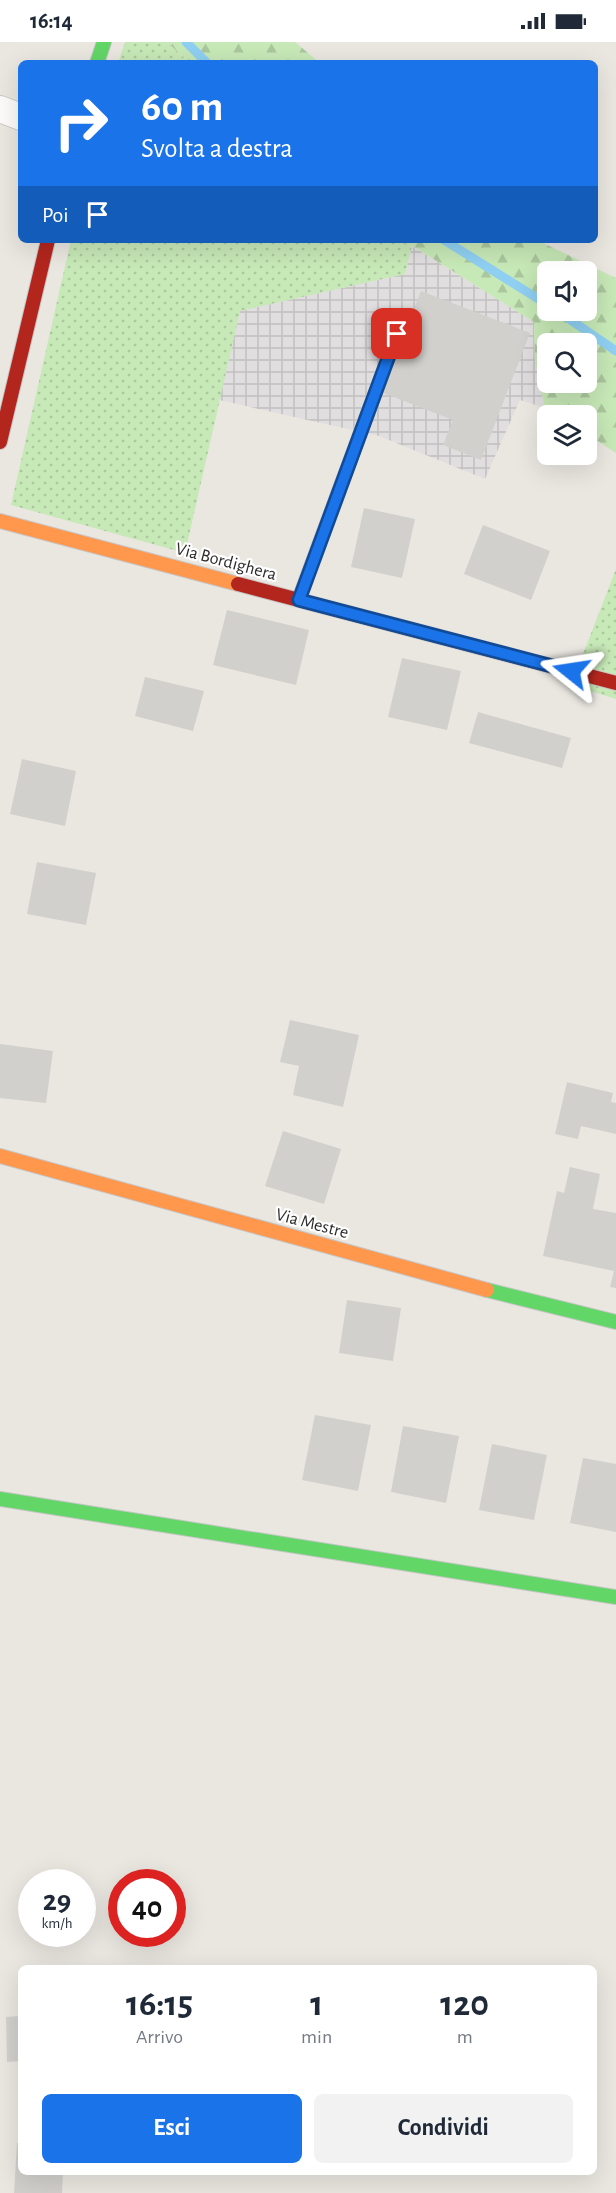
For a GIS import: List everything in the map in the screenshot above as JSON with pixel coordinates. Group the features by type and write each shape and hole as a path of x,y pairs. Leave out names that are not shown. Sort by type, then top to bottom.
{"street":[{"path":"98,60 104,42"},
{"path":"0,109 18,116"},
{"path":"0,442 47,243"},
{"name":"Via Bordighera","path":"0,521 616,683"},
{"name":"Via Mestre","path":"0,1156 532,1303 616,1322"},
{"path":"0,1499 616,1597"}],"lane":[{"path":"299,600 397,334"}],"shaded area":[{"path":"412,246 534,322 537,393 542,393 544,405 537,405 520,400 485,479 379,436 219,400 240,311 405,274"}],"green space":[{"path":"125,42 167,42 187,60 119,60"},
{"path":"167,42 295,42 316,60 187,60"},
{"path":"70,243 408,243 412,246 405,274 240,311 185,553 11,505"},
{"path":"408,243 543,243 581,261 537,261 537,321 597,321 597,269 616,278 616,453 597,441 597,405 544,405 542,393 597,393 597,333 537,333 537,370 534,322"},
{"path":"616,569 616,699 571,685"}],"building":[{"path":"421,291 530,333 481,460 443,445 453,420 381,392"},
{"path":"364,508 415,519 402,578 351,567"},
{"path":"483,525 550,551 531,600 464,574"},
{"path":"227,610 309,630 296,685 213,665"},
{"path":"402,658 461,671 447,730 388,717"},
{"path":"145,677 204,691 193,731 135,716"},
{"path":"478,712 571,738 562,768 469,743"},
{"path":"22,759 76,771 65,826 10,814"},
{"path":"37,862 96,873 86,925 27,914"},
{"path":"290,1020 359,1035 343,1107 293,1095 299,1066 280,1062"},
{"path":"0,1044 53,1051 46,1103 0,1098"},
{"path":"567,1082 613,1093 611,1102 616,1103 616,1134 581,1126 578,1139 555,1134"},
{"path":"283,1131 341,1149 324,1204 265,1186"},
{"path":"570,1167 600,1174 593,1209 616,1213 616,1288 610,1287 614,1271 543,1256 557,1191 564,1193"},
{"path":"347,1300 401,1308 393,1361 339,1353"},
{"path":"315,1415 371,1425 358,1491 302,1480"},
{"path":"403,1426 459,1436 446,1503 391,1492"},
{"path":"492,1444 547,1455 534,1520 479,1510"},
{"path":"583,1458 616,1464 616,1532 570,1523"},
{"path":"18,2016 18,2061 7,2062 6,2017"},
{"path":"17,2143 18,2175 63,2175 62,2193 14,2193"}],"waterway":[{"path":"186,42 204,60"},
{"path":"449,243 537,298"},
{"path":"572,321 616,351"}],"traffic: fast":[{"path":"98,60 104,42"},
{"path":"487,1290 616,1322"},
{"path":"0,1499 616,1597"}],"traffic: slow":[{"path":"0,521 238,584"},
{"path":"0,1156 487,1290"}],"traffic: jam":[{"path":"0,442 47,243"},
{"path":"238,584 616,683"}],"route":[{"path":"397,334 299,600 571,671"}]}
